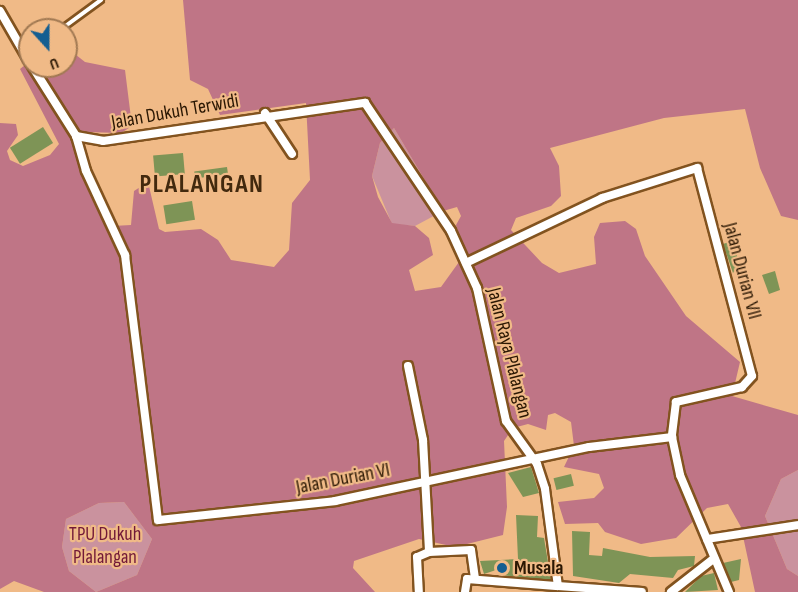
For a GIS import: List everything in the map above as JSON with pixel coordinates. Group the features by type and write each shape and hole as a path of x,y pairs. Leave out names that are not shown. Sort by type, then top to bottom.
{"street":[{"path":"0,11 18,42"},
{"path":"39,78 76,136"},
{"name":"Jalan Dukuh Terwidi","path":"76,136 103,141 265,113 362,101"},
{"name":"Jalan Raya Plalangan","path":"362,101 428,195 466,263 477,288 506,421 533,458 545,489 556,588"},
{"path":"265,113 292,154"},
{"name":"Jalan Durian VI","path":"76,136 86,171 125,255 158,520 335,501 426,479 533,458"},
{"name":"Jalan Durian VII","path":"466,263 602,198 697,168 752,376 747,386 676,403 672,437"},
{"path":"408,366 426,479 429,552"},
{"path":"533,458 672,437 680,475 707,539 712,560 729,592"},
{"path":"707,539 798,525"},
{"path":"419,592 417,556 429,552 471,550 475,579"},
{"path":"671,592 712,560"},
{"path":"465,592 466,579 475,579 556,588 642,592"}],"lane":[{"path":"76,18 101,0"}],"green space":[{"path":"394,128 443,211 415,226 392,224 372,176 380,143"},
{"path":"798,470 798,576 787,569 765,516 781,479"},
{"name":"TPU Dukuh Plalangan","path":"124,502 152,539 137,575 96,592 69,571 62,547 66,519 99,503"}],"shaded area":[{"path":"183,0 798,0 798,220 781,216 760,168 745,109 664,118 550,148 559,166 561,196 551,206 516,218 511,230 542,263 559,273 596,264 594,237 600,223 625,221 636,229 645,256 686,316 740,362 732,396 798,415 798,470 781,479 765,516 787,569 798,576 798,592 755,592 741,527 728,504 707,508 676,538 641,544 605,532 598,523 565,524 558,502 594,498 604,488 599,474 564,467 574,446 571,422 555,413 548,415 546,430 528,424 513,428 504,441 507,507 503,535 455,547 419,539 354,561 353,568 375,592 96,592 44,592 14,581 0,589 0,123 16,124 18,135 7,151 10,160 23,166 50,155 59,144 25,78 78,78 78,56 85,62 125,70 132,126 121,133 85,132 73,146 113,226 131,225 134,191 148,182 159,229 165,232 201,229 218,240 231,260 274,267 289,250 292,203 310,180 306,103 220,115 208,89 190,80","holes":["394,128 443,211 457,207 461,216 456,225 464,255 441,287 415,291 409,270 433,255 429,238 415,226 392,223 378,197 372,176 380,143","124,502 152,539 137,575 96,592 69,571 62,547 66,519 99,503"]}],"building":[{"path":"43,127 53,143 20,164 10,148"},
{"path":"183,153 185,174 155,177 153,156"},
{"path":"227,167 228,174 195,179 194,172"},
{"path":"192,201 195,220 166,224 163,206"},
{"path":"732,241 740,264 733,273 723,244"},
{"path":"775,271 780,290 769,294 762,275"},
{"path":"531,467 539,493 523,497 508,473"},
{"path":"571,474 574,486 556,490 554,478"},
{"path":"516,515 538,516 537,537 544,538 551,580 499,575 499,569 484,574 480,561 518,559"},
{"path":"572,531 590,532 589,555 602,556 603,548 650,557 695,556 694,566 678,570 673,578 630,574 619,583 573,576"},
{"path":"741,559 739,580 731,582 723,563"},
{"path":"714,573 718,590 685,592 701,576"}],"place":[{"name":"Musala","path":"502,568"}],"district":[{"name":"PLALANGAN","path":"202,185"}]}
